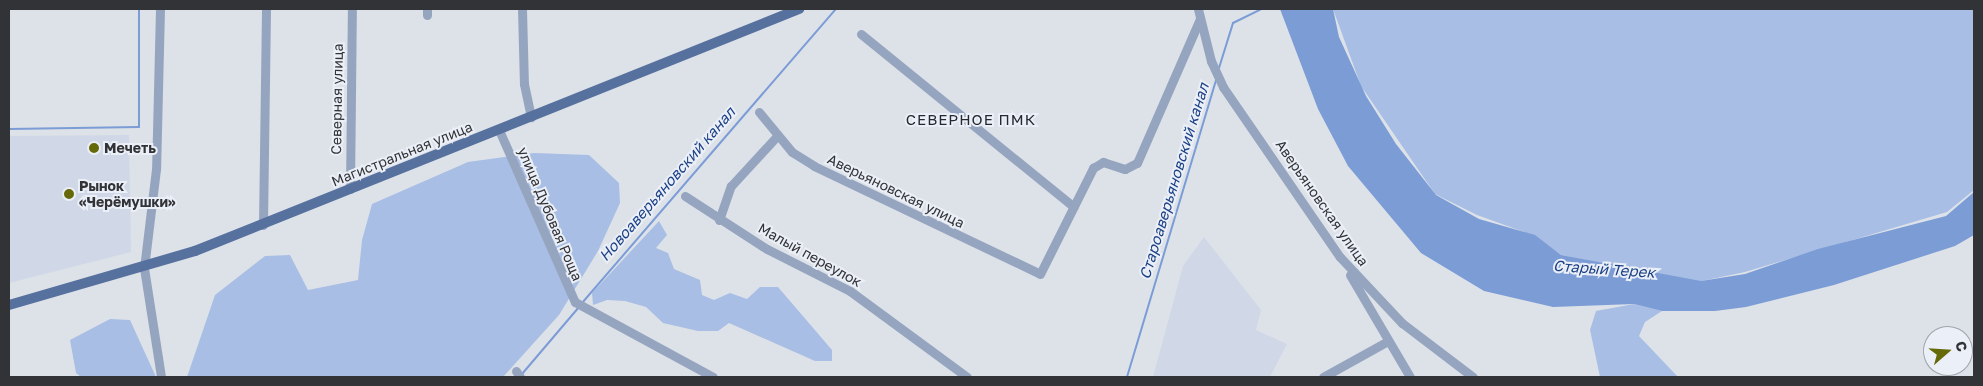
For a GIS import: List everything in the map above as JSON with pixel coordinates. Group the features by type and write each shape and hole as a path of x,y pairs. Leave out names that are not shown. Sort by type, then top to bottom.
{"main road":[{"name":"Магистральная улица","path":"9,305 144,268 263,225 799,9"}],"street":[{"path":"160,9 156,169 144,268 161,377"},
{"path":"263,225 266,9"},
{"name":"Северная улица","path":"350,189 352,9"},
{"path":"522,9 524,84 531,117"},
{"name":"Аверьяновская улица","path":"1198,9 1211,61 1223,87 1340,257 1402,323 1473,377"},
{"path":"860,34 1074,208 1098,163 1125,169 1137,162 1200,19"},
{"name":"Аверьяновская улица","path":"759,112 777,136 814,166 1036,274 1045,270 1074,208"},
{"name":"улица Дубовая Роща","path":"499,130 575,302 713,377"},
{"path":"719,220 731,186 777,136"},
{"name":"Малый переулок","path":"685,196 719,220 850,291 968,377"},
{"path":"1340,257 1410,377"},
{"path":"1324,377 1388,341"}],"shaded area":[{"path":"1333,9 1974,9 1974,190 1947,212 1745,272 1697,282 1561,255 1535,236 1477,215 1435,194 1361,86"},
{"name":"Рынок «Черёмушки»","path":"129,135 131,252 9,283 9,136"},
{"path":"534,153 589,155 619,183 620,203 598,251 559,315 503,377 187,377 215,295 265,256 290,255 308,290 358,280 362,240 372,204 468,162"},
{"path":"659,221 667,235 656,248 668,253 674,269 700,280 702,295 714,300 730,293 747,299 760,287 778,287 832,350 832,361 815,361 729,323 718,331 698,331 663,323 646,307 625,301 607,300 593,305 592,293"},
{"path":"1204,237 1261,310 1256,330 1287,344 1270,377 1153,377 1183,266"},
{"path":"1634,304 1662,311 1645,322 1639,336 1678,377 1600,377 1590,330 1596,311"},
{"path":"110,319 130,320 156,377 81,377 76,373 70,340"}],"water":[{"name":"Старый Терек","path":"1280,9 1333,9 1339,37 1366,96 1396,144 1436,195 1479,219 1535,235 1561,255 1701,281 1745,274 1818,249 1946,216 1974,192 1974,235 1955,246 1834,285 1746,307 1715,311 1662,311 1634,304 1553,307 1484,291 1421,253 1348,166 1318,109"}],"waterway":[{"path":"9,129 139,127 139,9"},
{"name":"Новоаверьяновский канал","path":"582,303 836,9"},
{"name":"Староаверьяновский канал","path":"1219,68 1233,23 1262,9"},
{"name":"Староаверьяновский канал","path":"1127,377 1216,80"},
{"name":"Новоаверьяновский канал","path":"522,374 579,307"}],"place":[{"name":"Мечеть","path":"94,148"},
{"name":"Рынок «Черёмушки»","path":"69,194"}],"district":[{"name":"СЕВЕРНОЕ ПМК","path":"971,120"}]}
